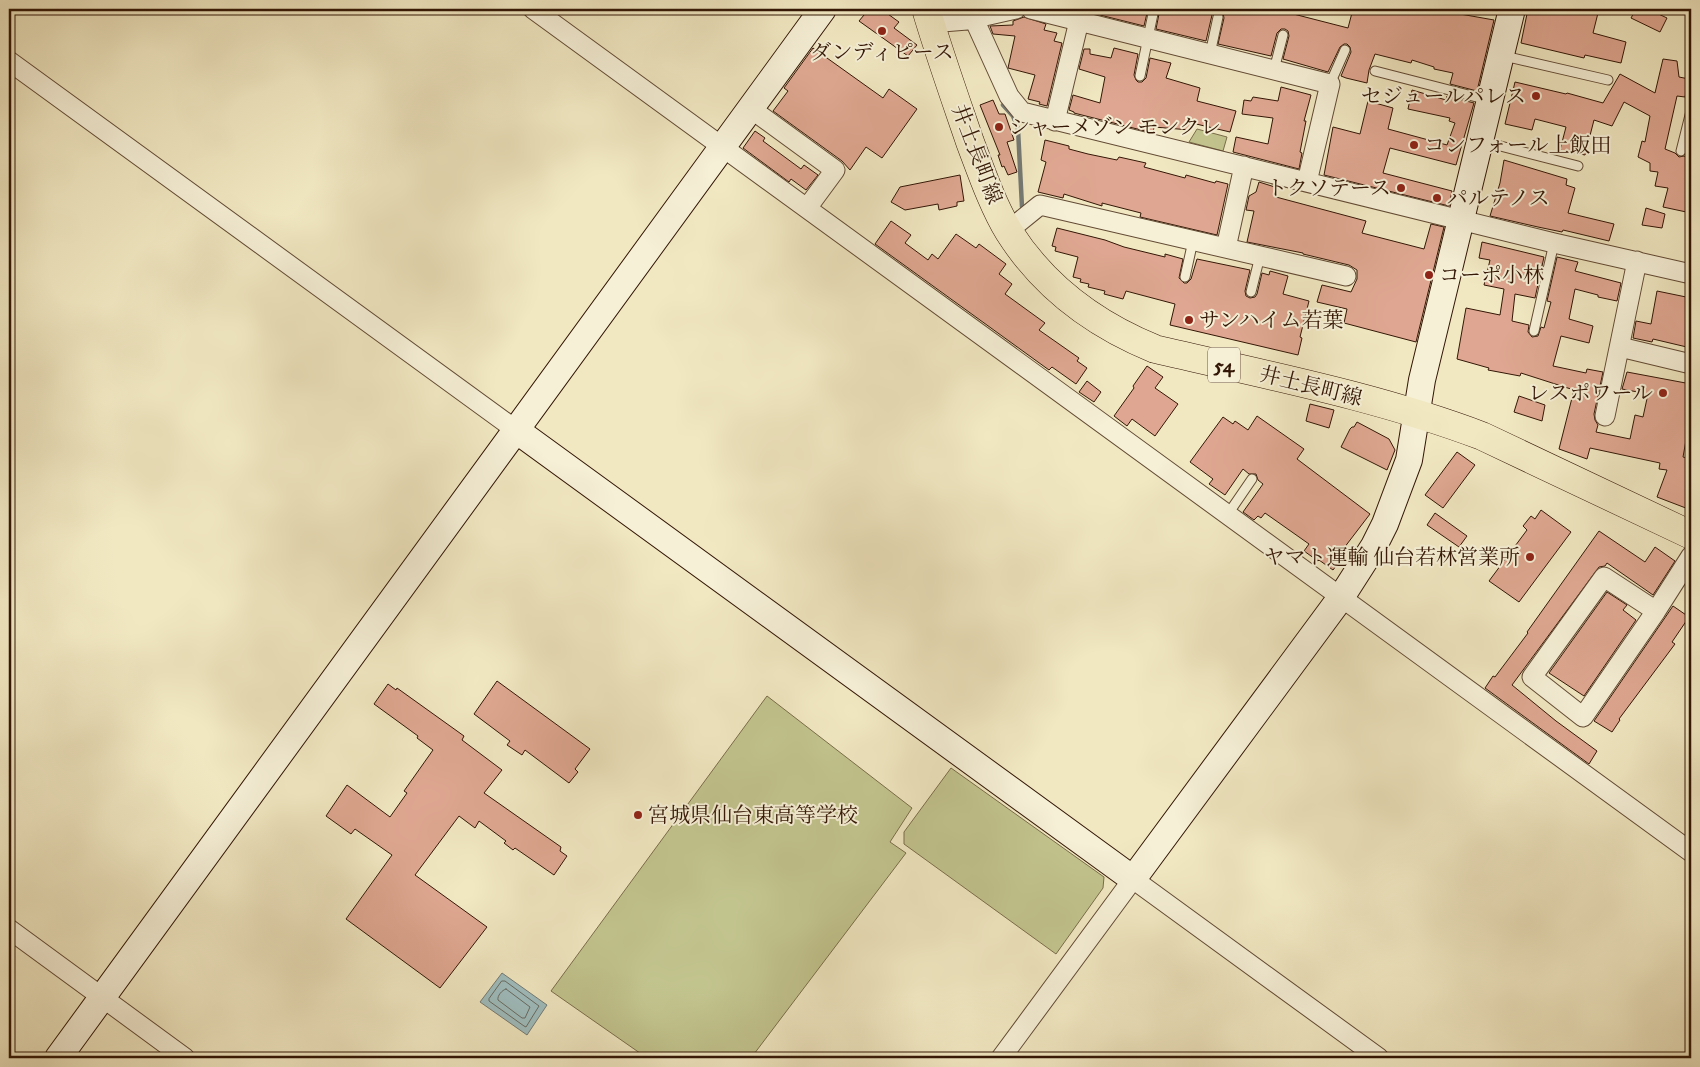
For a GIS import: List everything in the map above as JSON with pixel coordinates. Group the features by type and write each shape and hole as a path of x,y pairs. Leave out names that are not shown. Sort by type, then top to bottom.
{"main road":[{"name":"井土長町線","path":"928,16 983,178 1008,231 1020,248 1054,286 1093,318 1155,349 1294,381 1416,413 1482,436 1691,535"}],"street":[{"path":"533,9 1342,596 1691,852"},
{"path":"58,1058 823,9"},
{"path":"928,16 974,19 1016,9"},
{"path":"1031,9 1080,15 1149,38 1330,84 1306,182"},
{"path":"1001,1058 1342,596 1374,546 1385,524 1408,460 1422,380 1512,9"},
{"path":"1055,121 1080,15"},
{"path":"974,19 1010,96 1022,112 1554,243 1691,274"},
{"path":"9,61 1379,1058"},
{"path":"750,108 835,170 807,208"},
{"path":"1226,248 1244,166"},
{"path":"1008,231 1040,205 1346,276"},
{"path":"1604,416 1637,261"},
{"path":"1620,347 1691,364"},
{"path":"1656,611 1604,577 1532,677 1583,717 1656,611 1691,556"},
{"path":"9,929 185,1058"}],"lane":[{"path":"1140,76 1154,9"},
{"path":"1210,54 1218,17"},
{"path":"1274,70 1283,35"},
{"path":"1330,84 1345,50"},
{"path":"1501,55 1608,80"},
{"path":"1374,71 1490,100"},
{"path":"1681,150 1691,112"},
{"path":"1480,141 1578,166"},
{"path":"1184,277 1193,241"},
{"path":"1534,331 1554,243"},
{"path":"1251,292 1260,256"},
{"path":"1228,514 1252,479"}],"green space":[{"path":"1197,129 1227,137 1223,151 1189,142"},
{"path":"767,696 912,808 890,842 906,853 751,1058 647,1058 551,991"},
{"path":"951,768 1104,877 1103,888 1056,954 904,844 904,832"}],"water":[{"path":"502,973 547,1005 527,1035 480,1002"}],"building":[{"name":"ダンディピース","path":"869,9 881,9 899,22 894,28 917,45 908,56 859,21"},
{"path":"1088,9 1130,9 1147,13 1144,26 1088,12"},
{"path":"1160,9 1274,9 1348,28 1353,9 1432,9 1494,20 1477,91 1450,84 1453,73 1434,69 1434,67 1412,60 1411,63 1375,54 1369,70 1367,83 1346,78 1341,76 1351,52 1347,44 1340,47 1328,72 1283,59 1289,36 1288,31 1285,29 1281,29 1277,33 1271,56 1218,44 1224,18 1223,13 1220,11 1216,11 1212,15 1206,41 1156,29"},
{"path":"1528,9 1599,9 1593,33 1626,42 1621,63 1585,55 1584,58 1521,43"},
{"path":"1636,9 1648,9 1667,18 1660,32 1631,18"},
{"path":"1024,17 1046,24 1044,30 1057,33 1054,41 1062,43 1047,106 1028,99 1035,75 1008,68 1015,36 993,34 990,26 1013,25 1013,21"},
{"path":"813,48 883,98 889,89 917,109 882,158 866,147 850,170 842,161 773,111 788,91 784,88"},
{"path":"1114,48 1138,54 1134,75 1138,82 1142,82 1146,78 1150,58 1171,63 1166,78 1200,88 1197,101 1236,111 1230,132 1192,123 1190,130 1154,127 1153,133 1074,113 1069,110 1073,95 1100,103 1105,77 1079,69 1084,49 1090,49 1090,54 1111,58"},
{"path":"1663,59 1677,61 1679,77 1689,79 1685,97 1677,96 1665,149 1679,157 1684,156 1691,159 1691,213 1663,207 1668,188 1655,186 1658,172 1650,171 1650,163 1638,157 1642,141 1645,142 1650,116 1624,102 1612,126 1594,120 1585,155 1560,150 1566,127 1535,119 1532,130 1505,124 1515,82 1603,103 1620,74 1655,93"},
{"path":"1281,87 1311,95 1304,121 1306,121 1299,169 1233,152 1236,137 1268,144 1273,118 1242,114 1244,100 1251,101 1253,97 1278,101"},
{"path":"1412,90 1446,100 1447,96 1474,103 1456,165 1390,148 1383,173 1452,191 1449,206 1324,175 1333,127 1360,134 1368,101 1393,108 1388,129 1447,145 1455,123 1449,121 1450,118 1408,109"},
{"name":"シャーメゾン モンクレ","path":"993,100 999,114 1005,114 1014,140 1007,142 1017,172 1008,175 1004,166 1002,167 998,155 1000,155 980,105"},
{"path":"755,131 765,138 763,141 801,169 804,165 818,175 806,190 791,179 789,182 743,148"},
{"path":"1045,140 1069,146 1069,149 1088,154 1117,160 1119,157 1146,163 1144,167 1185,178 1186,175 1215,183 1216,181 1228,184 1217,235 1140,217 1141,213 1102,203 1102,206 1064,194 1063,198 1038,192 1046,162 1041,160"},
{"path":"1504,160 1567,179 1566,185 1575,188 1568,213 1614,224 1609,241 1490,216 1500,183"},
{"path":"960,175 964,201 957,202 957,206 939,210 938,204 905,210 891,202 900,187"},
{"path":"1259,182 1278,188 1276,197 1366,221 1362,233 1424,249 1431,224 1444,227 1416,342 1344,323 1347,309 1317,302 1322,285 1351,292 1357,279 1357,270 1349,265 1303,253 1247,242 1254,211 1246,210 1249,196 1256,192"},
{"path":"1646,208 1665,214 1662,228 1642,225"},
{"path":"891,221 911,235 905,243 928,260 932,254 938,259 956,234 976,248 979,244 1006,264 999,274 1012,284 1005,294 1045,323 1039,330 1079,358 1077,361 1087,368 1076,384 1052,367 1049,370 875,244"},
{"path":"1057,228 1105,240 1124,247 1165,257 1165,254 1183,259 1179,278 1184,283 1191,279 1197,259 1250,270 1245,291 1246,296 1250,298 1255,297 1257,294 1262,273 1269,275 1270,271 1288,276 1283,294 1309,301 1300,337 1302,338 1298,355 1170,325 1175,304 1126,291 1123,299 1104,294 1105,291 1088,287 1089,284 1080,282 1081,279 1073,277 1078,257 1055,251 1056,247 1052,246"},
{"path":"1482,242 1544,257 1535,298 1515,294 1512,321 1529,325 1528,332 1532,337 1538,336 1541,327 1544,328 1551,302 1547,301 1557,257 1578,262 1575,271 1621,283 1617,301 1575,289 1569,319 1593,326 1589,343 1561,336 1553,366 1586,373 1587,369 1603,372 1594,414 1598,425 1596,432 1630,439 1635,415 1643,417 1648,394 1622,389 1627,372 1691,384 1691,418 1683,457 1691,459 1691,510 1657,497 1667,470 1659,469 1660,463 1590,448 1587,459 1559,449 1574,390 1521,373 1520,376 1488,370 1489,368 1457,359 1466,308 1500,315 1504,289 1484,285 1490,260 1479,258"},
{"path":"1657,291 1691,298 1691,348 1653,339 1652,342 1633,338 1636,321 1651,324"},
{"path":"1147,366 1163,377 1155,388 1178,404 1155,436 1132,419 1127,426 1114,416"},
{"path":"1087,381 1101,392 1094,402 1079,392"},
{"path":"1519,396 1545,405 1542,421 1514,412"},
{"path":"1310,404 1334,410 1329,428 1306,421"},
{"path":"1257,416 1304,449 1297,459 1370,514 1344,548 1348,550 1333,570 1304,551 1309,544 1265,513 1261,518 1258,516 1254,520 1243,512 1263,484 1258,480 1256,474 1249,474 1243,469 1225,495 1209,484 1213,479 1190,462 1223,417 1233,424 1235,421 1248,430"},
{"path":"1357,422 1389,439 1395,450 1387,470 1341,447 1350,429"},
{"path":"1457,452 1475,465 1443,508 1425,495"},
{"name":"ヤマト運輸 仙台若林営業所","path":"1541,510 1571,532 1519,602 1489,581 1527,530 1523,526 1531,516 1535,519"},
{"path":"1435,513 1467,536 1459,547 1427,525"},
{"path":"1599,531 1645,562 1655,547 1675,561 1653,595 1607,563 1605,566 1599,567 1512,685 1597,751 1589,764 1485,688 1528,633"},
{"path":"1607,592 1627,605 1623,610 1636,620 1584,696 1549,673"},
{"path":"1673,606 1689,617 1672,642 1675,644 1619,719 1612,732 1594,721"},
{"path":"497,681 590,749 575,769 578,772 569,783 525,750 522,755 507,745 510,741 474,714"},
{"path":"388,684 396,690 397,688 464,736 462,740 502,770 484,793 561,847 560,851 567,856 554,875 515,848 513,850 504,843 506,841 479,821 475,828 459,816 415,875 487,927 440,988 346,919 392,855 355,829 351,834 326,816 347,785 390,817 407,793 404,791 433,750 417,738 418,736 374,704"}],"waterway":[{"path":"1003,105 1013,116 1018,129 1022,207"}],"place":[{"name":"ダンディピース","path":"882,31"},
{"name":"セジュールパレス","path":"1536,96"},
{"name":"シャーメゾン モンクレ","path":"999,127"},
{"name":"コンフォール上飯田","path":"1414,145"},
{"name":"トクソテース","path":"1401,188"},
{"name":"パルテノス","path":"1437,198"},
{"name":"コーポ小林","path":"1429,275"},
{"name":"サンハイム若葉","path":"1189,320"},
{"name":"レスポワール","path":"1663,393"},
{"name":"ヤマト運輸 仙台若林営業所","path":"1530,557"},
{"name":"宮城県仙台東高等学校","path":"638,815"}]}
